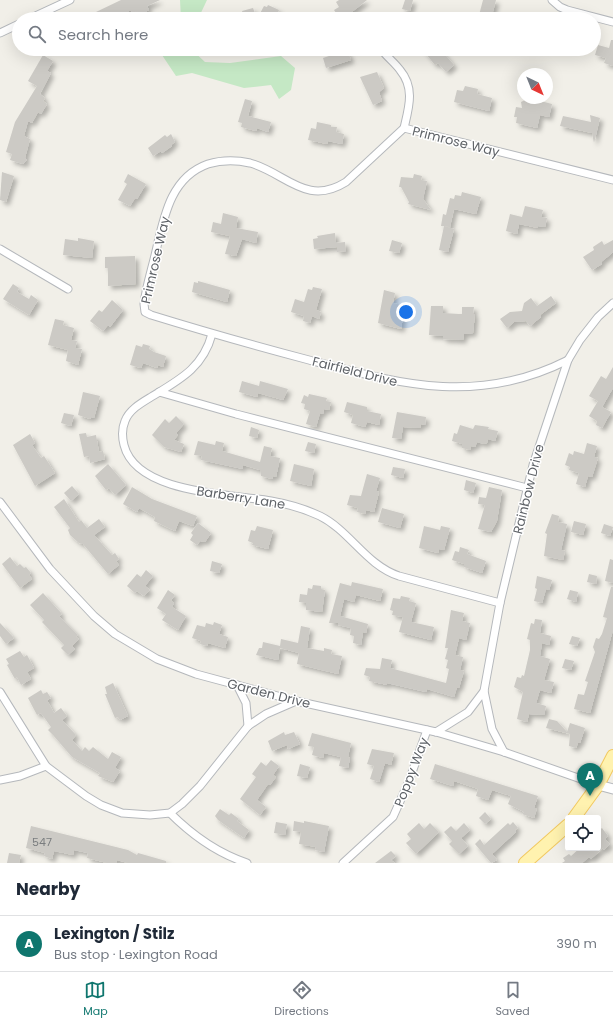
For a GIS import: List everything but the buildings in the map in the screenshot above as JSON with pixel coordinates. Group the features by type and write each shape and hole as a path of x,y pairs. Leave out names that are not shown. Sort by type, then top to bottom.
{"main road":[{"path":"576,815 598,785 613,756"},
{"path":"525,863 565,828"}],"street":[{"path":"44,12 70,0"},
{"path":"552,0 567,10 575,12"},
{"path":"601,19 613,22"},
{"path":"0,33 12,27"},
{"path":"387,56 400,70 408,83 410,104 404,128"},
{"name":"Primrose Way","path":"145,312 144,297 170,201 180,182 192,171 214,162 240,161 264,168 299,187 311,190 331,190 346,182 404,128 613,180"},
{"path":"0,249 68,289"},
{"name":"Rainbow Drive","path":"504,752 492,729 484,691 500,603 527,488 545,426 568,360 580,340 598,317 613,303"},
{"name":"Fairfield Drive","path":"145,312 212,334 361,374 403,383 433,387 464,388 496,385 518,380 552,368 568,360"},
{"name":"Barberry Lane","path":"212,334 208,349 194,366 181,378 132,410 124,421 122,438 128,453 135,464 146,473 163,481 185,488 272,501 307,511 329,522 383,570 399,576 500,603"},
{"path":"158,392 236,414 527,488"},
{"name":"Garden Drive","path":"0,502 50,569 89,611 115,634 138,649 164,662 196,674 296,701 436,732 504,752 598,785"},
{"path":"237,685 246,703 248,726"},
{"name":"Rainbow Drive","path":"436,732 468,712 484,691"},
{"path":"0,692 46,766 86,796 108,808 133,815 150,815 170,812 200,786 248,726 266,714 296,701"},
{"name":"Poppy Way","path":"343,863 393,817 409,781 427,730"},
{"path":"0,780 20,776 46,766"},
{"path":"598,785 613,789"},
{"path":"170,812 183,825 219,851 247,863"}],"green space":[{"path":"180,0 207,0 201,12 181,12"},
{"path":"163,56 199,56 205,62 230,63 281,56 295,68 291,90 279,99 271,85 244,88 192,73 176,76"}],"place":[{"name":"Lexington / Stilz","path":"590,796"}]}
